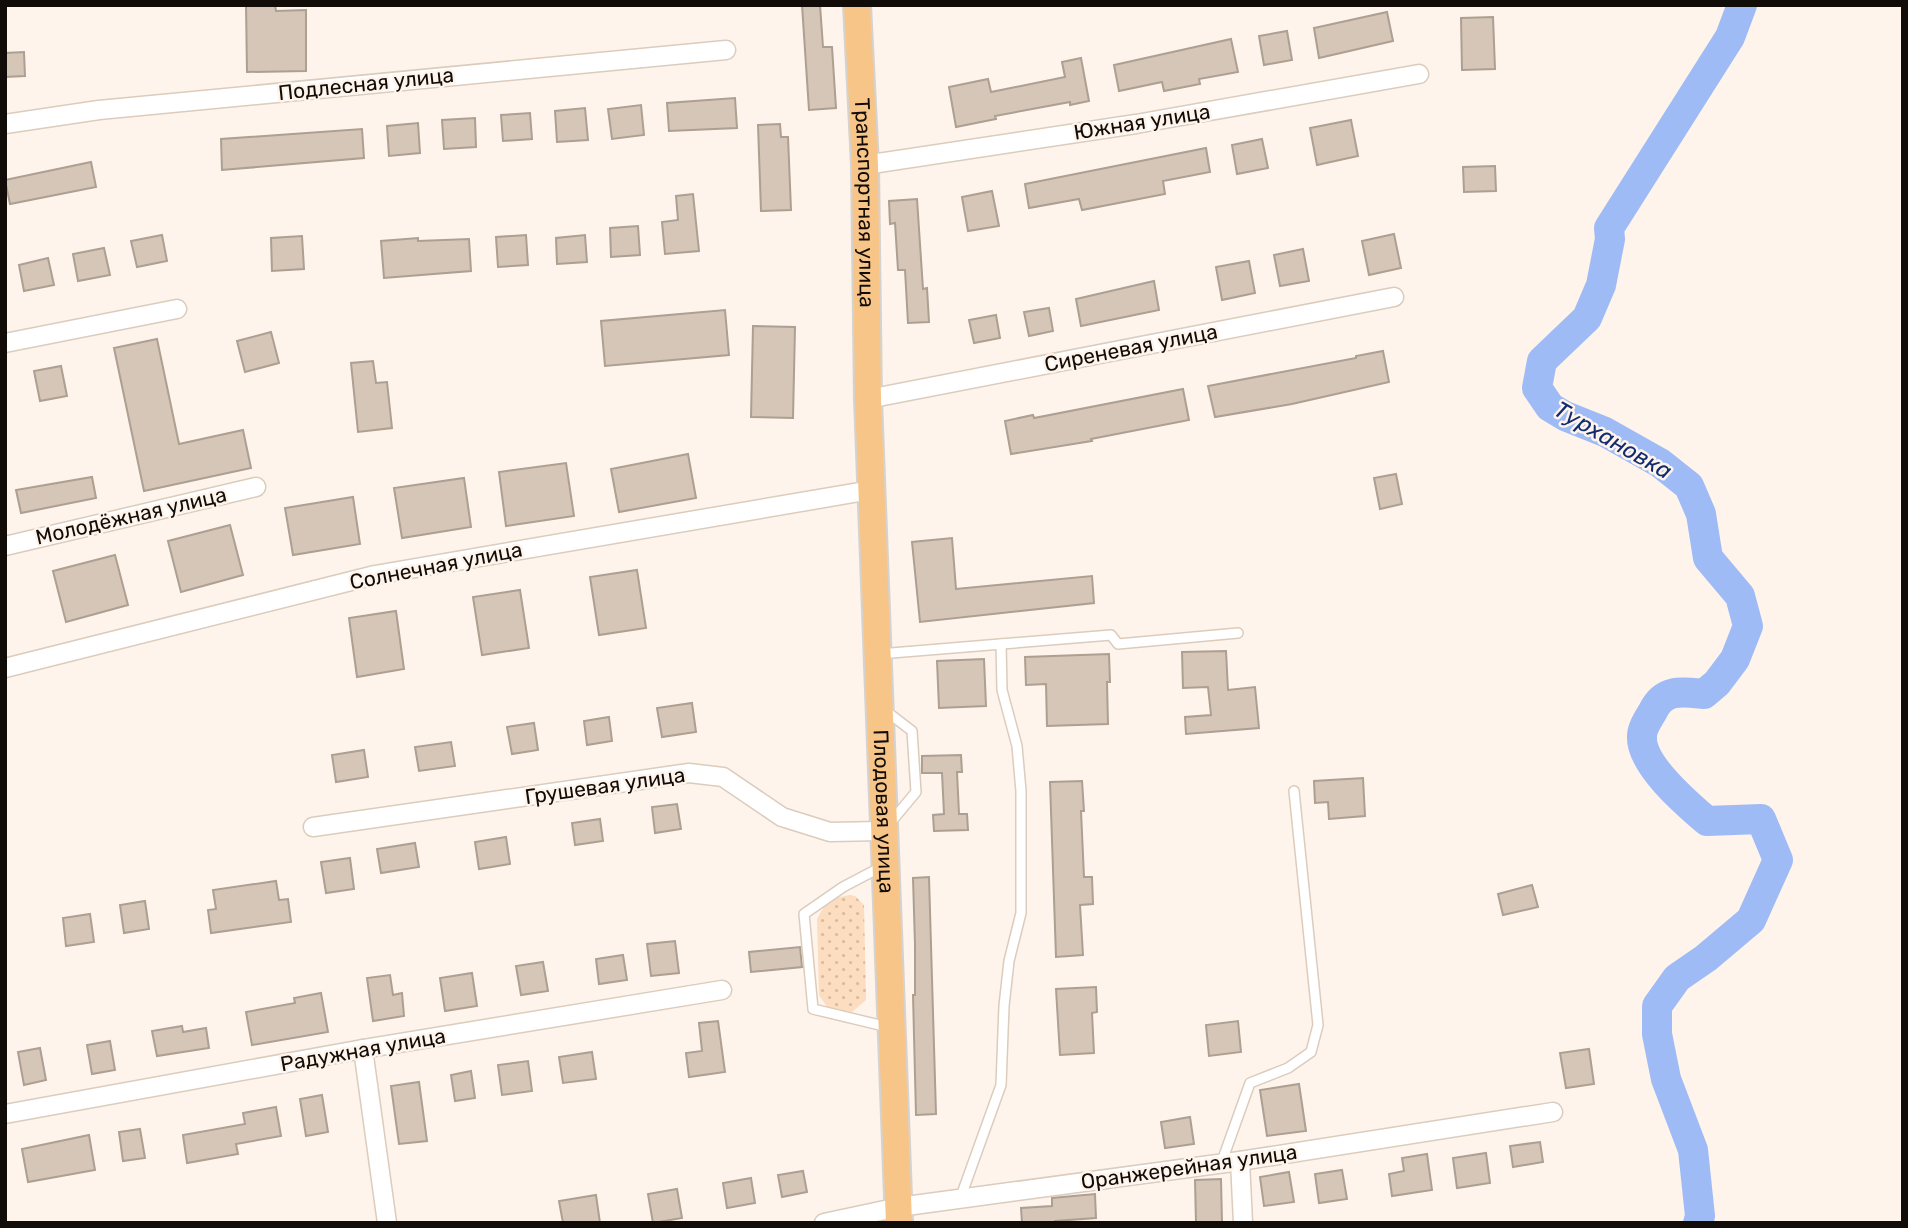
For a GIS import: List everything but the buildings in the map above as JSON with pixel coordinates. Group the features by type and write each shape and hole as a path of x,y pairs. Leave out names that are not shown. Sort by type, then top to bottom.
{"main road":[{"name":"Транспортная улица","path":"857,5 864,166 868,399"},
{"name":"Плодовая улица","path":"868,399 899,1215"}],"street":[{"name":"Подлесная улица","path":"5,124 99,110 726,50"},
{"name":"Южная улица","path":"864,166 1136,124 1419,74"},
{"name":"Сиреневая улица","path":"868,399 1394,297"},
{"path":"5,343 177,309"},
{"name":"Молодёжная улица","path":"5,546 256,487"},
{"name":"Солнечная улица","path":"5,668 375,575 871,490"},
{"name":"Грушевая улица","path":"313,827 689,773 723,776 782,817 830,832 883,831"},
{"name":"Радужная улица","path":"5,1114 363,1049 722,990"},
{"path":"363,1049 387,1223"},
{"name":"Оранжерейная улица","path":"824,1223 899,1215 960,1199 1221,1164 1553,1112"},
{"path":"1240,1161 1242,1223"}],"lane":[{"path":"877,654 1111,635 1118,644 1238,633"},
{"path":"960,1199 1000,1085 1009,961 1021,913 1021,791 1017,746 1002,690 1001,644"},
{"path":"1221,1164 1250,1083 1288,1068 1311,1052 1318,1026 1294,791"},
{"path":"886,865 843,887 804,914 813,1009 892,1028"}],"shaded area":[{"path":"850,895 864,905 866,1000 852,1012 829,1010 819,995 817,919 826,903"}],"waterway":[{"name":"Турхановка","path":"1698,1223 1700,1216 1693,1150 1666,1079 1657,1034 1657,1006 1677,978 1706,958 1751,920 1778,860 1761,819 1707,821 1688,804 1656,771 1643,747 1642,736 1648,720 1663,698 1675,693 1704,694 1717,683 1735,659 1748,626 1740,596 1708,558 1701,514 1689,486 1660,463 1605,432 1550,407 1537,388 1542,361 1587,318 1601,285 1610,239 1609,228 1730,37 1742,5"}]}
